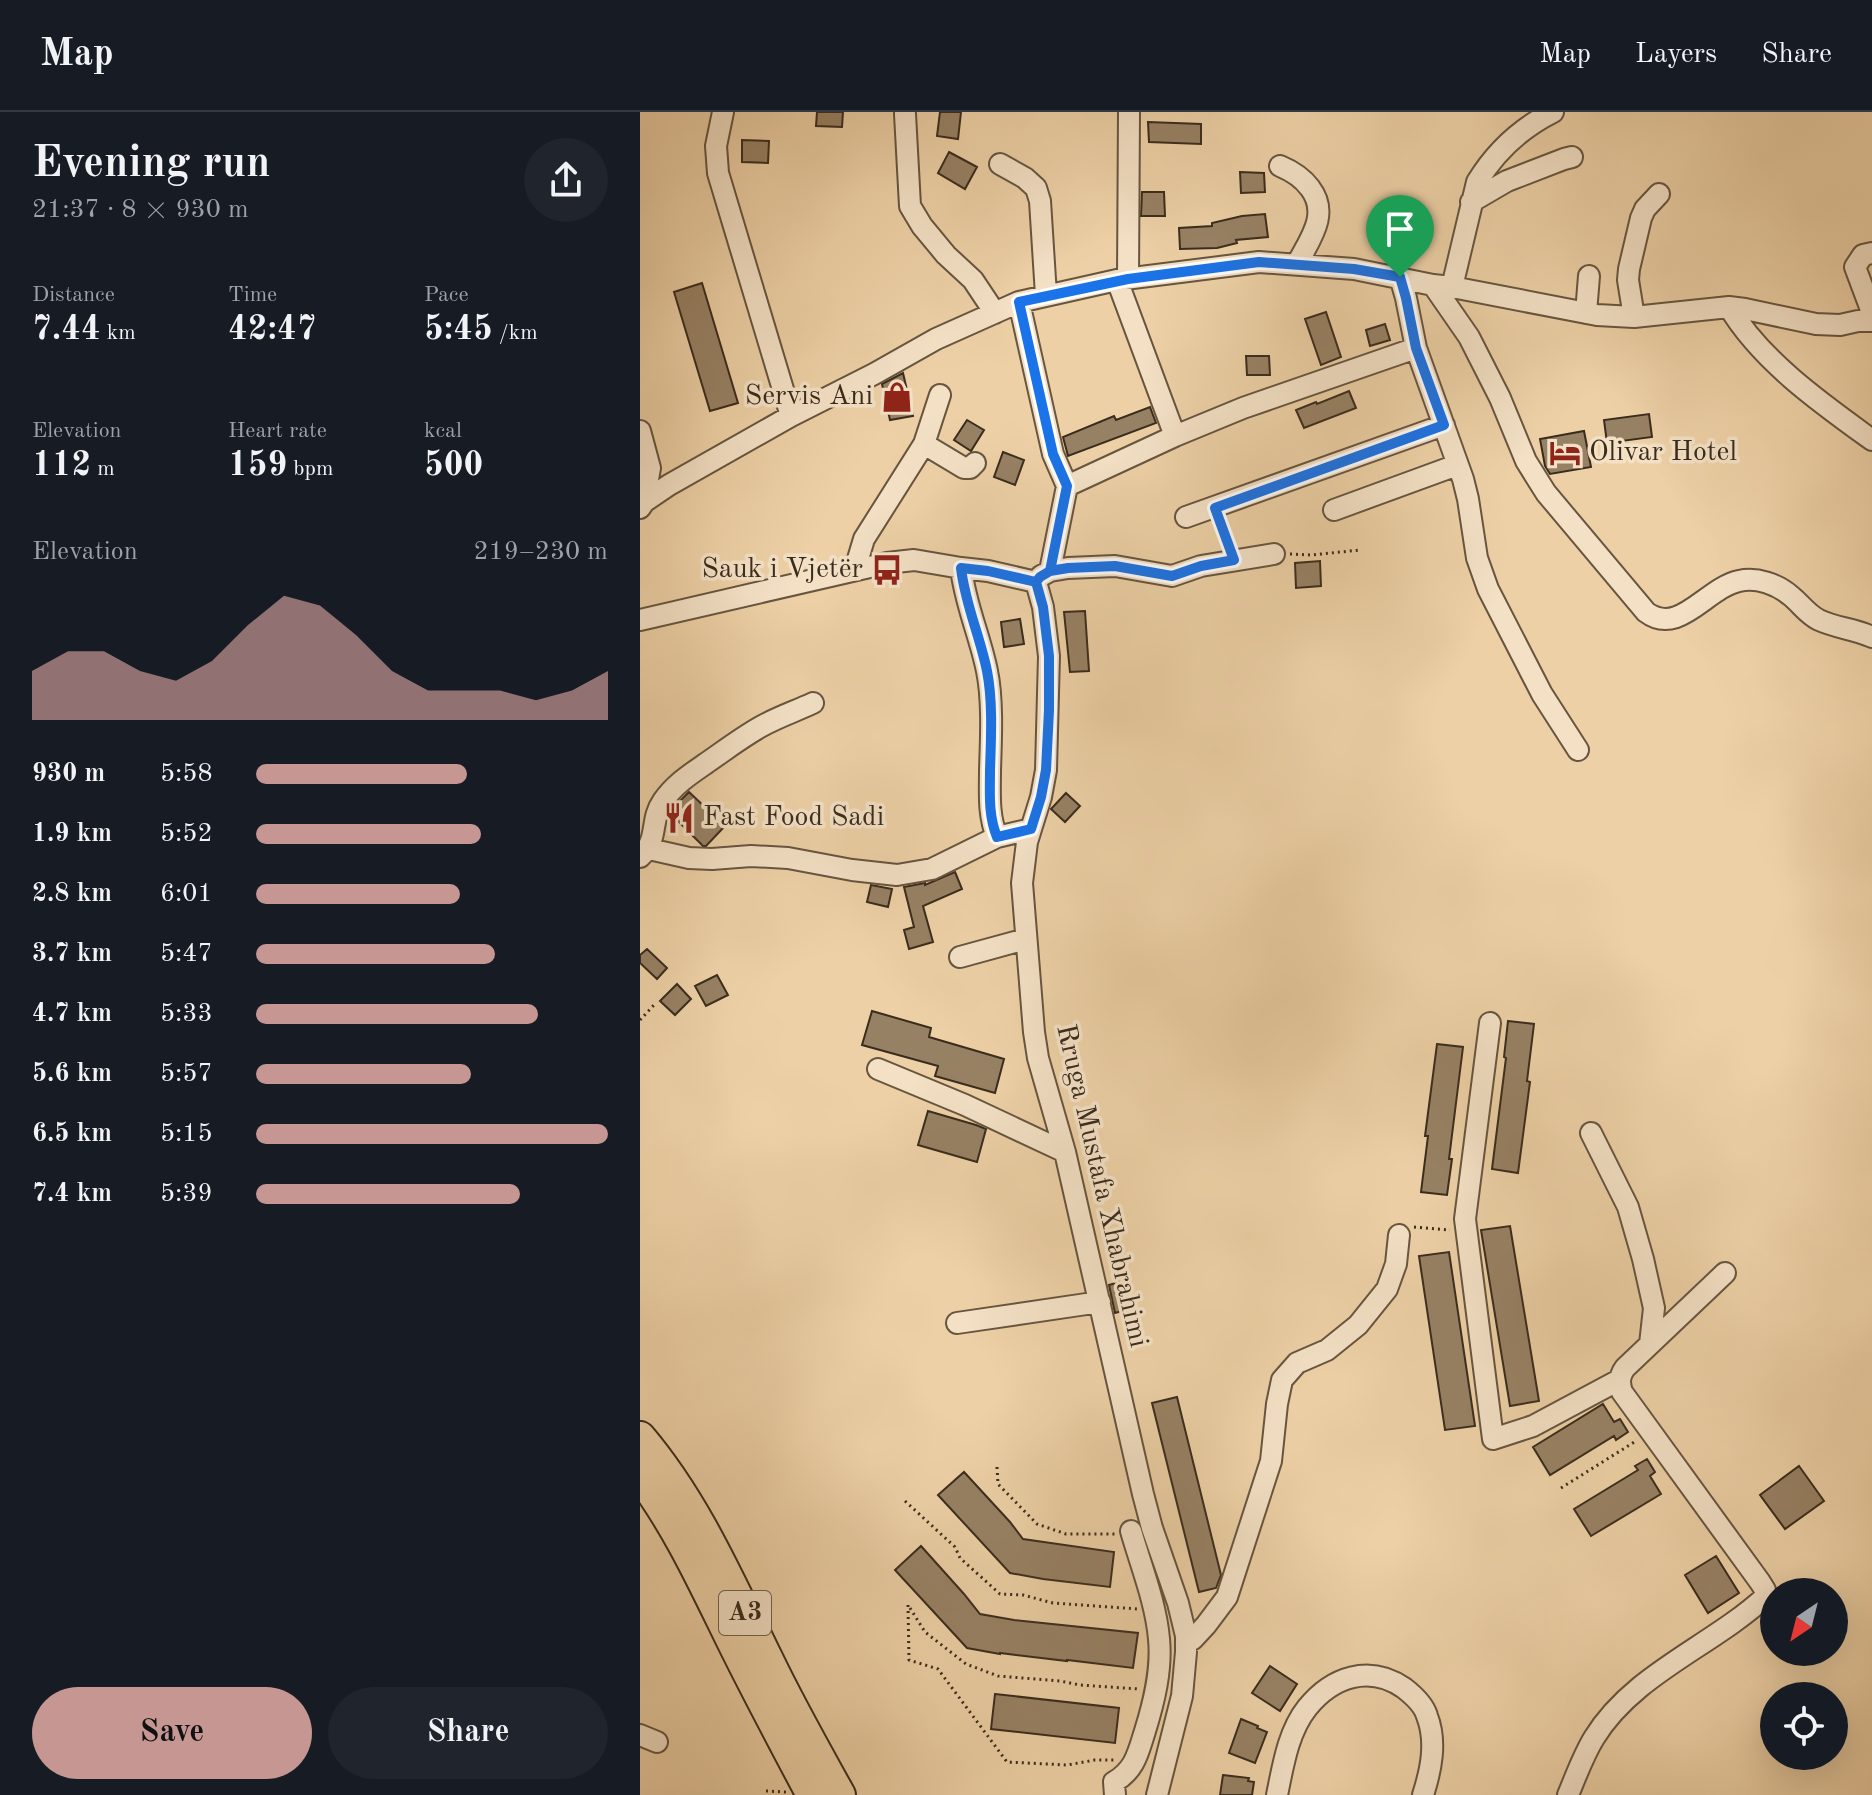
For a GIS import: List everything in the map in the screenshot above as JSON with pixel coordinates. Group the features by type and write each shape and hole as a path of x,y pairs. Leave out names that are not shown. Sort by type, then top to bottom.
{"highway":[{"name":"A3","path":"640,1437 689,1504 840,1795"},
{"name":"A3","path":"640,1476 675,1529 787,1749 799,1794"}],"street":[{"path":"723,112 716,146 718,173 791,416"},
{"path":"1129,112 1122,280 1175,436"},
{"path":"1553,112 1513,138 1477,182 1442,286 1500,398 1526,461 1546,493 1654,618 1671,620 1680,617 1716,590 1738,581 1753,580 1770,583 1790,594 1807,614 1823,622 1872,637"},
{"path":"905,114 910,206 946,255 973,280 995,313"},
{"path":"1471,202 1507,181 1572,157"},
{"path":"1000,164 1036,188 1040,201 1046,295"},
{"path":"1280,166 1292,170 1309,186 1318,199 1320,210 1317,226 1297,264"},
{"path":"1634,317 1629,269 1641,218 1659,194"},
{"path":"642,505 669,485 791,416 936,339 1019,302 1046,295 1122,280 1259,262 1354,269 1586,313 1634,317 1729,307 1816,324 1840,325 1872,321 1855,267 1863,255 1872,253"},
{"path":"1586,313 1589,276"},
{"path":"1400,277 1416,348 1468,499 1477,558 1488,589 1542,694 1578,750"},
{"path":"1019,302 1053,454 1067,486 1043,577"},
{"path":"1729,307 1738,323 1769,358 1872,440"},
{"path":"1067,486 1243,408 1416,348"},
{"path":"855,569 864,539 924,444 940,395"},
{"path":"1186,517 1444,425"},
{"path":"640,431 650,468 642,505"},
{"path":"924,444 964,468 970,468 975,463"},
{"path":"1334,510 1457,465"},
{"path":"640,620 855,569 914,560 1043,577 1068,568 1115,566 1172,576 1201,566 1274,554"},
{"path":"961,568 988,673 991,823 997,837"},
{"name":"Rruga Mustafa Xhabrahimi","path":"1043,577 1049,656 1049,710 1046,770 1025,852 1022,883 1026,939 1038,1058 1065,1152 1143,1494 1178,1603 1186,1643 1182,1696 1157,1795"},
{"path":"813,703 762,726 678,783 661,803 644,853 712,859 751,856 788,858 897,875 932,869 997,837 1031,829"},
{"path":"960,957 1026,939"},
{"path":"1490,1023 1465,1219 1493,1439 1533,1426 1613,1383 1725,1273"},
{"path":"878,1069 1065,1152"},
{"path":"1591,1133 1628,1207 1643,1259 1654,1308 1650,1344"},
{"path":"1186,1643 1206,1625 1227,1597 1271,1461 1282,1380 1297,1363 1327,1350 1358,1325 1387,1289 1404,1231"},
{"path":"957,1323 1100,1302"},
{"path":"1568,1795 1593,1739 1633,1694 1765,1597 1760,1582 1613,1383"},
{"path":"1115,1795 1114,1782 1135,1763 1159,1674 1159,1638 1154,1610 1131,1531"},
{"path":"1277,1795 1291,1737 1305,1710 1326,1689 1350,1676 1375,1675 1394,1681 1412,1694 1427,1714 1432,1743 1431,1770 1423,1795"}],"path":[{"path":"1215,508 1234,560"},
{"path":"1274,554 1311,555 1360,550"},
{"path":"640,1020 654,1005"},
{"path":"1404,1231 1466,1232"},
{"path":"1561,1488 1641,1437"},
{"path":"997,1467 998,1484 1037,1524 1066,1534 1107,1535 1131,1531"},
{"path":"905,1501 1000,1594 1023,1595 1053,1603 1154,1610"},
{"path":"1135,1763 1120,1760 1067,1765 1007,1762 938,1669 909,1660 908,1605 925,1632 966,1664 998,1676 1155,1689"},
{"path":"766,1791 799,1794"}],"building":[{"path":"817,112 843,112 842,127 816,126"},
{"path":"940,112 961,112 958,139 937,136"},
{"path":"1148,122 1201,124 1201,144 1149,142"},
{"path":"742,140 769,141 768,163 742,162"},
{"path":"949,152 977,167 965,189 938,173"},
{"path":"1240,172 1264,173 1265,192 1241,193"},
{"path":"1142,192 1164,192 1165,216 1141,216"},
{"path":"1265,214 1268,237 1236,240 1237,243 1217,248 1180,249 1179,228 1212,226 1212,223 1242,216"},
{"path":"702,283 738,403 710,411 674,292"},
{"path":"1326,312 1341,357 1321,365 1305,319"},
{"path":"1385,324 1390,340 1370,346 1366,330"},
{"path":"1246,356 1269,356 1270,375 1247,375"},
{"name":"Servis Ani","path":"903,373 913,416 890,420 882,384"},
{"path":"1349,391 1356,408 1304,428 1296,410"},
{"path":"1150,407 1156,423 1068,456 1063,437 1114,416 1116,420"},
{"path":"1649,414 1652,437 1607,443 1604,420"},
{"path":"967,420 984,430 971,451 954,440"},
{"name":"Olivar Hotel","path":"1584,431 1591,467 1550,474 1545,466 1540,439"},
{"path":"1003,452 1024,460 1015,485 994,477"},
{"path":"1320,561 1321,586 1296,588 1295,563"},
{"path":"1085,611 1089,671 1070,672 1064,612"},
{"path":"1020,619 1024,644 1004,647 1001,622"},
{"path":"689,792 725,826 706,846 671,814"},
{"path":"1066,793 1080,806 1065,822 1051,809"},
{"path":"955,872 962,889 923,906 933,942 909,949 904,930 914,927 904,887 925,885"},
{"path":"871,885 892,889 888,907 867,902"},
{"path":"647,949 667,968 657,979 640,963 640,955"},
{"path":"717,975 728,995 706,1006 695,986"},
{"path":"677,984 691,999 675,1015 660,1001"},
{"path":"872,1011 931,1028 929,1037 1004,1059 995,1093 935,1076 938,1066 862,1045"},
{"path":"1508,1021 1534,1024 1518,1173 1492,1169"},
{"path":"1437,1044 1463,1047 1447,1195 1421,1192"},
{"path":"928,1111 986,1129 977,1162 918,1145"},
{"path":"1510,1226 1539,1401 1510,1406 1481,1230"},
{"path":"1449,1252 1475,1426 1445,1430 1419,1256"},
{"path":"1119,1282 1126,1310 1115,1313 1109,1285"},
{"path":"1177,1397 1221,1575 1216,1588 1199,1592 1152,1403"},
{"path":"1603,1404 1614,1422 1620,1419 1628,1432 1616,1440 1614,1436 1550,1475 1533,1447"},
{"path":"1647,1459 1655,1472 1650,1476 1661,1494 1591,1536 1574,1509 1638,1470 1635,1466"},
{"path":"1799,1466 1824,1501 1785,1529 1760,1495"},
{"path":"964,1472 1023,1539 1114,1552 1110,1587 1010,1573 938,1495"},
{"path":"921,1546 980,1614 1138,1633 1133,1668 967,1648 895,1570"},
{"path":"1716,1556 1739,1593 1708,1613 1685,1575"},
{"path":"1270,1666 1297,1684 1280,1711 1252,1693"},
{"path":"995,1694 1119,1708 1115,1743 991,1729"},
{"path":"1241,1719 1267,1732 1255,1763 1229,1753"},
{"path":"1223,1775 1249,1778 1248,1781 1254,1782 1252,1795 1220,1795"}],"place":[{"name":"Servis Ani","path":"897,397"},
{"name":"Olivar Hotel","path":"1565,453"},
{"name":"Sauk i Vjetër","path":"887,570"},
{"name":"Fast Food Sadi","path":"679,818"}],"route":[{"path":"1400,277 1354,269 1259,262 1128,279 1019,302 1053,454 1067,486 1050,571 1036,582 1043,607 1049,656 1048,748 1041,797 1031,829 997,837 991,823 988,673 961,568 1036,582 1040,577 1050,571 1068,568 1115,566 1172,576 1201,566 1234,560 1215,508 1444,425 1416,348 1400,277"}]}
